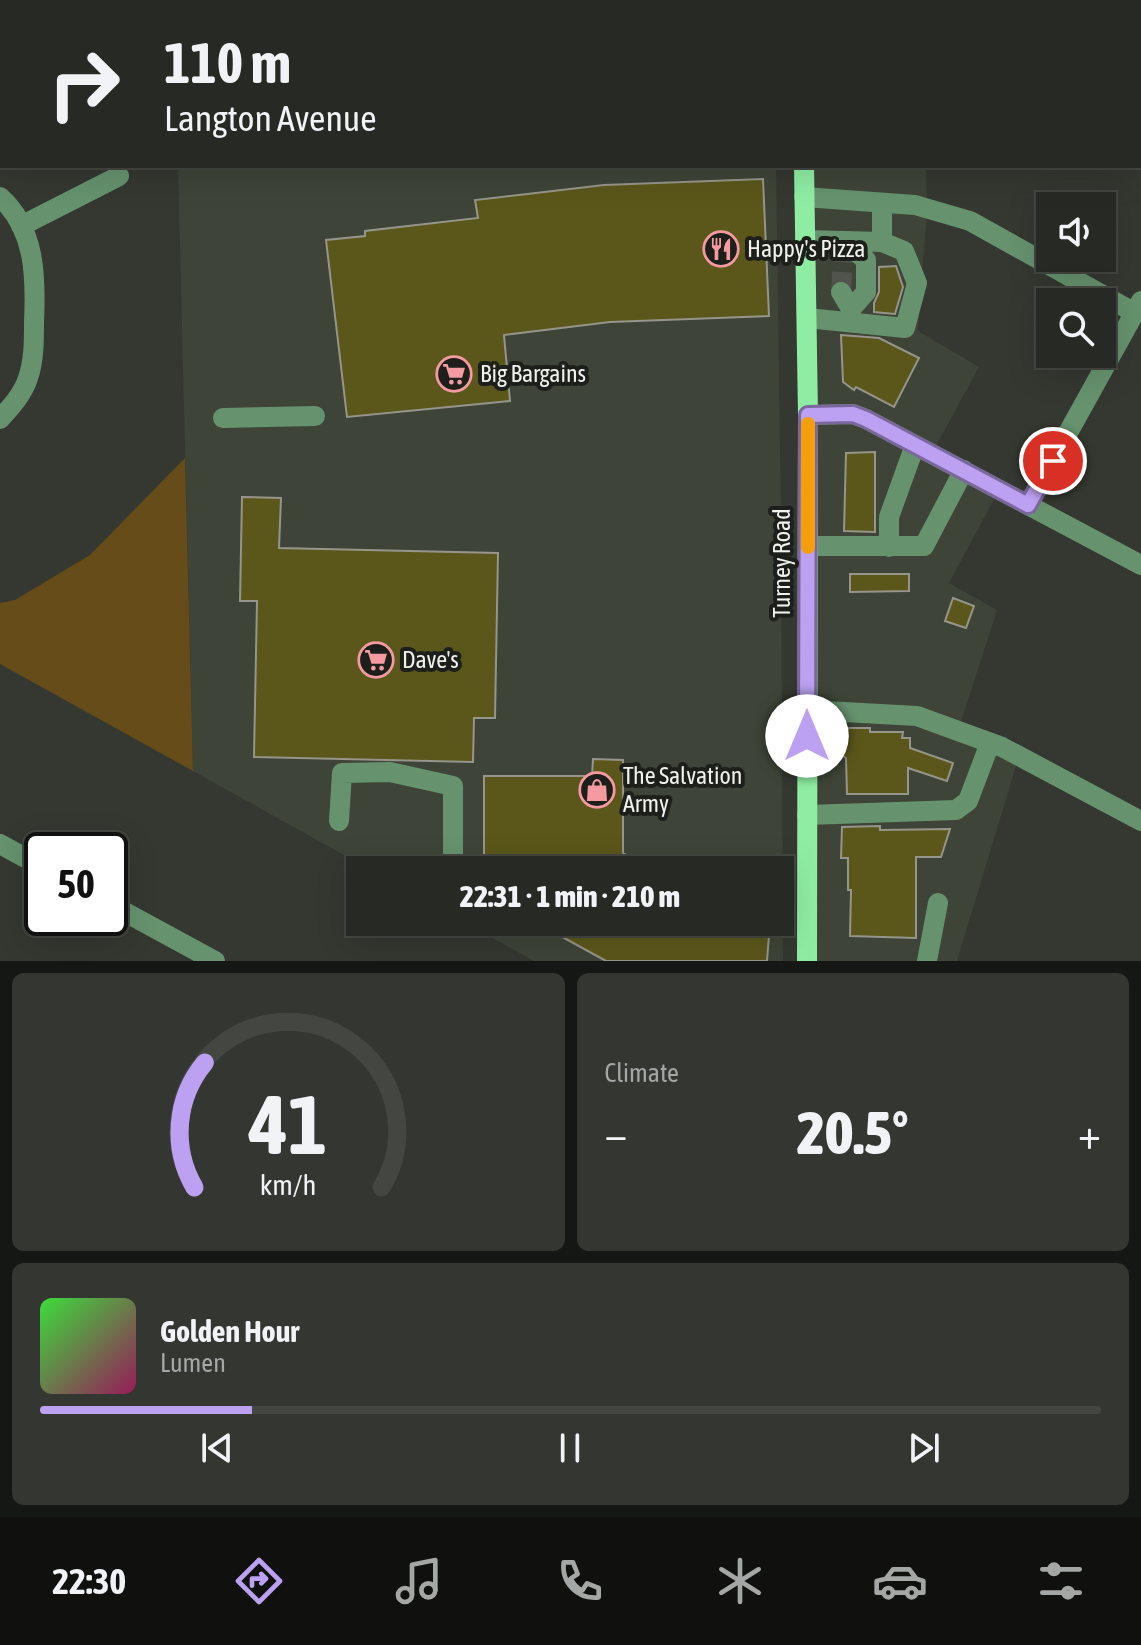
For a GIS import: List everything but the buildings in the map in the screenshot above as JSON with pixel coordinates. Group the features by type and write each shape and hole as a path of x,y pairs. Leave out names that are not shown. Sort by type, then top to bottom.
{"main road":[{"name":"Turney Road","path":"804,168 808,415 807,961"}],"street":[{"path":"21,226 119,176"},
{"path":"0,197 21,226 36,277 34,345 28,378 15,402 0,419"},
{"path":"804,197 915,205 970,221 1138,307 1028,505"},
{"path":"882,203 882,242"},
{"path":"805,240 850,249 866,260 866,292 848,308 807,318"},
{"path":"848,308 905,328 917,283 904,251 882,242 850,249"},
{"path":"808,415 853,414 1141,565"},
{"path":"223,418 315,416"},
{"path":"889,547 891,510 915,445"},
{"path":"808,546 924,546 964,470"},
{"path":"807,710 917,716 990,743 1141,821"},
{"path":"807,815 956,810 968,801 990,743"},
{"path":"339,821 342,773 390,772 453,786 453,856"},
{"path":"0,844 24,857"},
{"path":"927,961 938,903"},
{"path":"128,914 215,961"}],"shaded area":[{"path":"178,168 776,168 783,856 346,856 193,771"},
{"path":"804,168 926,168 927,209 918,331 979,367 932,453 999,490 949,583 997,610 958,731 1019,756 957,961 807,961"},
{"path":"185,458 193,771 0,664 0,603 15,600 90,555"},
{"path":"489,936 783,936 783,961 534,961"}],"tunnel":[{"path":"841,292 843,258"}],"slow traffic":[{"path":"808,424 808,547"}],"place":[{"name":"Happy's Pizza","path":"721,249"},
{"name":"Big Bargains","path":"454,374"},
{"name":"Dave's","path":"376,660"},
{"name":"The Salvation Army","path":"597,790"}],"route":[{"path":"807,736 808,415 853,414 866,419 1028,505 1053,461"}]}
